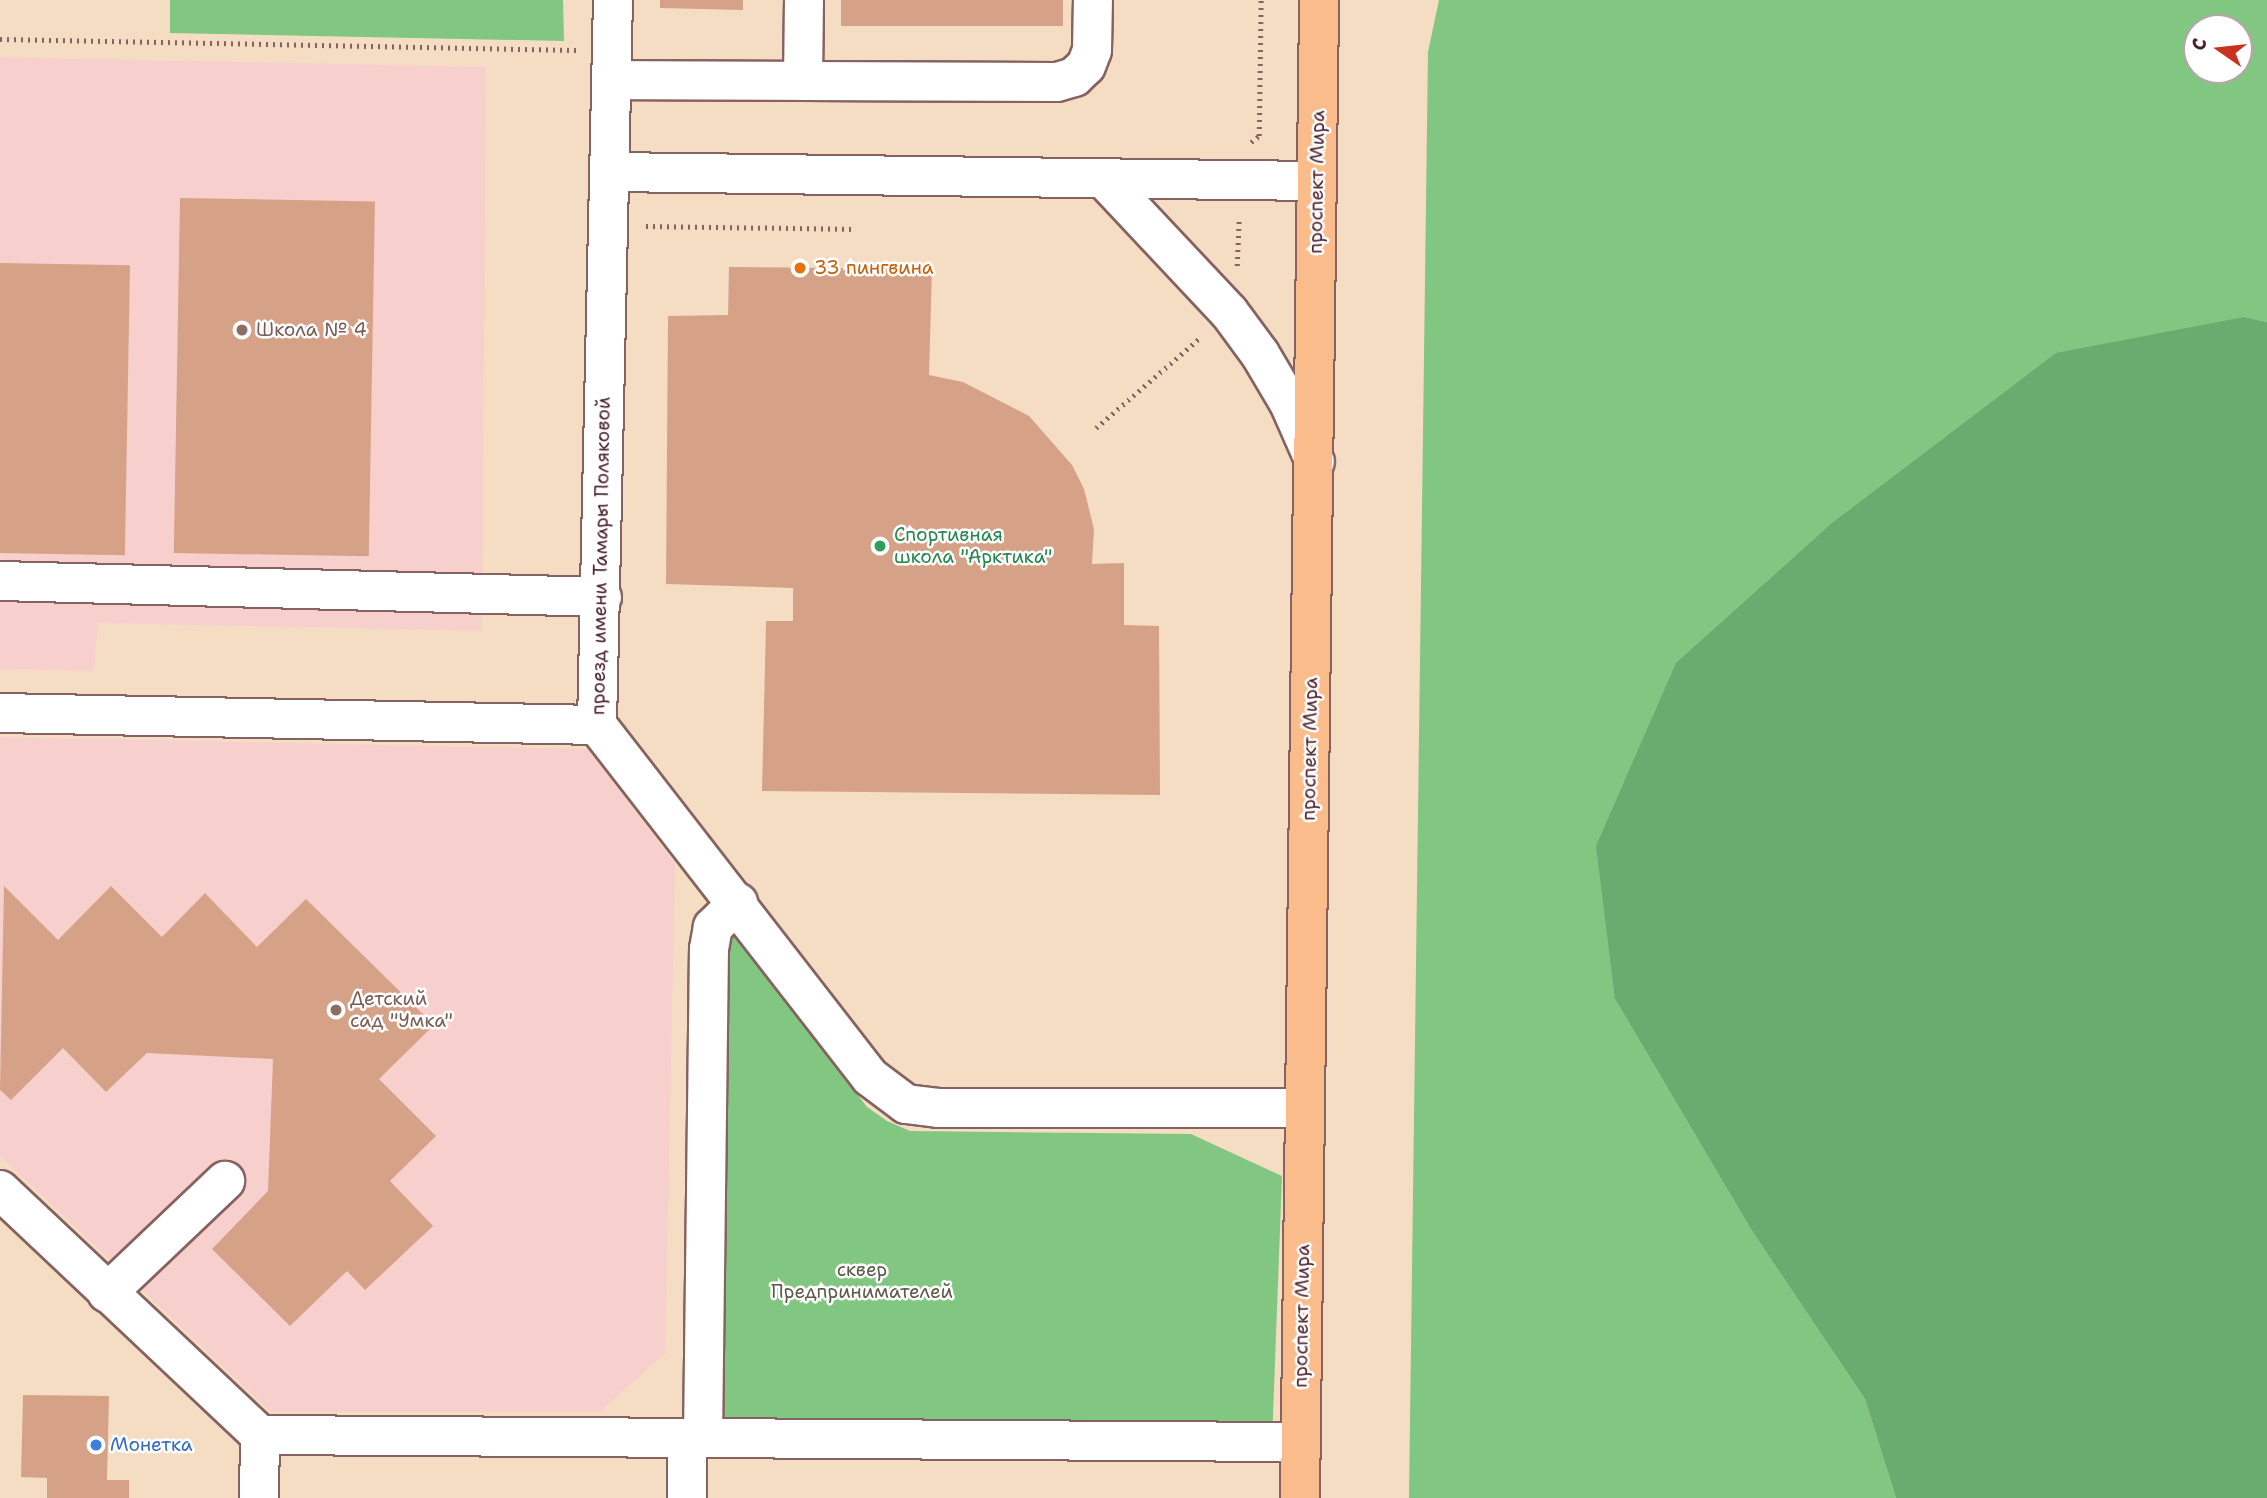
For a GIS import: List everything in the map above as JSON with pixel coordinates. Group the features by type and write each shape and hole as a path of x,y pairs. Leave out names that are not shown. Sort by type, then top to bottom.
{"main road":[{"name":"проспект Мира","path":"1300,1498 1319,0"}],"lane":[{"name":"проезд имени Тамары Поляковой","path":"0,713 597,726 602,597 613,0"},
{"path":"803,81 804,0"},
{"path":"611,80 1057,82 1074,77 1086,66 1092,50 1093,0"},
{"path":"609,172 1317,181"},
{"path":"1103,178 1228,312 1289,403 1315,462"},
{"path":"0,581 602,597"},
{"path":"597,726 738,903 870,1077 906,1104 938,1108 1305,1108"},
{"path":"687,1498 695,1438 709,949 713,926 738,903"},
{"path":"107,1293 225,1181"},
{"path":"0,1192 260,1435 1300,1442"},
{"path":"259,1498 260,1435"}],"path":[{"path":"1096,428 1242,298 1237,278 1242,148 1259,136 1261,0"},
{"path":"0,39 577,50"},
{"path":"607,225 855,229"}],"shaded area":[{"name":"Школа № 4","path":"0,57 486,67 482,631 98,623 94,671 0,669"},
{"name":"Детский сад \"Умка\"","path":"0,737 588,749 675,864 665,1353 600,1412 271,1412 0,1156"}],"green space":[{"path":"170,0 563,0 564,41 170,33"},
{"path":"1439,0 2267,0 2267,322 2244,317 1615,999 1752,1231 1865,1399 1896,1498 1409,1498 1428,52"},
{"path":"2244,317 2267,322 2267,1498 1896,1498 1865,1399 1752,1231 1615,999 1596,846 1676,663 1832,523 2056,353"},
{"name":"сквер Предпринимателей","path":"722,915 867,1107 887,1121 910,1131 1191,1134 1282,1176 1272,1442 703,1438"}],"building":[{"path":"660,0 743,0 743,10 660,8"},
{"path":"841,0 1063,0 1063,26 841,26"},
{"path":"180,198 375,201 369,556 174,553"},
{"path":"0,263 130,265 125,555 0,553"},
{"name":"Спортивная школа \"Арктика\"","path":"729,267 932,269 929,375 963,382 1029,416 1072,465 1084,489 1094,529 1092,564 1124,563 1124,625 1159,626 1160,795 762,791 766,621 793,621 793,588 666,584 668,316 728,315"},
{"path":"4,886 58,940 111,886 162,937 205,893 257,947 306,899 434,1025 379,1079 436,1136 390,1181 433,1226 365,1290 347,1271 290,1326 212,1249 268,1191 273,1059 147,1053 106,1092 63,1048 11,1100 0,1090"},
{"path":"23,1395 109,1396 107,1480 129,1480 129,1498 47,1498 47,1478 21,1477"}],"place":[{"name":"33 пингвина","path":"800,268"},
{"name":"Школа № 4","path":"242,330"},
{"name":"Спортивная школа \"Арктика\"","path":"880,546"},
{"name":"Детский сад \"Умка\"","path":"336,1010"},
{"name":"Монетка","path":"96,1445"}]}
